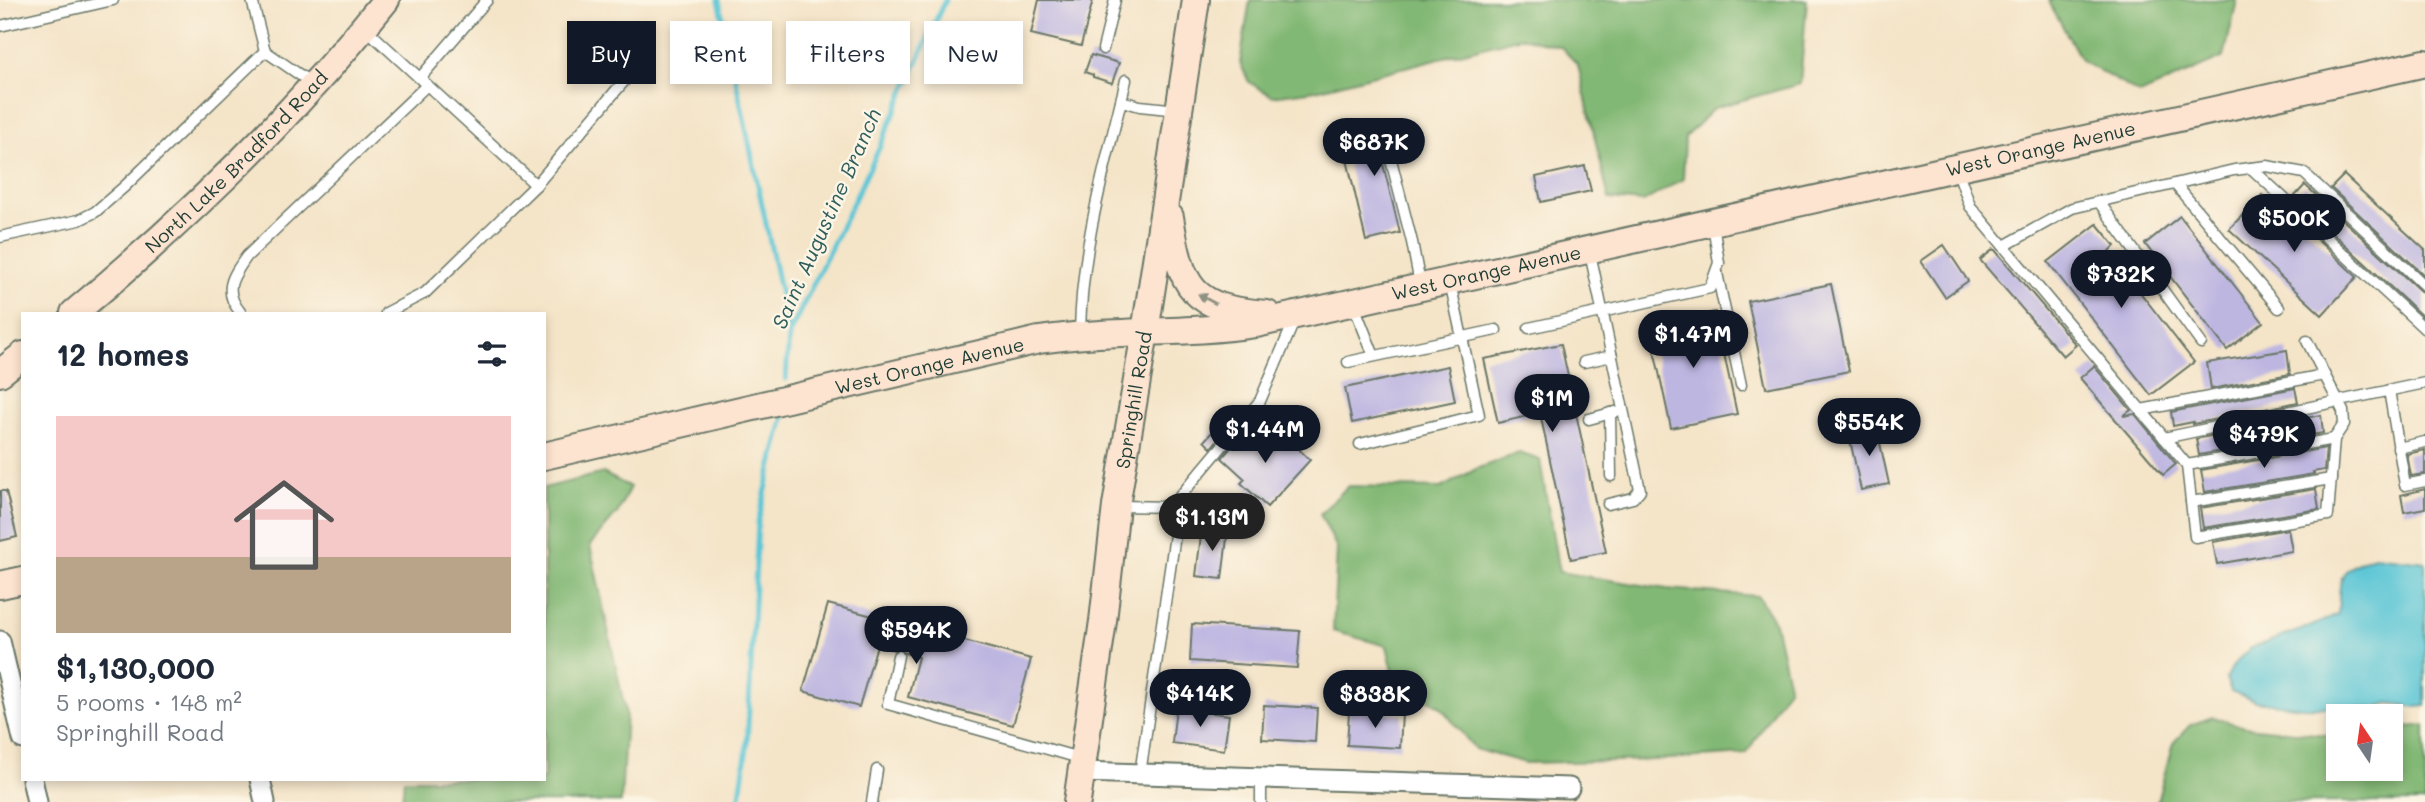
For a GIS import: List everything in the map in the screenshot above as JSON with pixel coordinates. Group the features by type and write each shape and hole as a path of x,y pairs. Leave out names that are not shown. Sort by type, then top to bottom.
{"main road":[{"name":"North Lake Bradford Road","path":"75,312 199,201 291,111 386,0"},
{"name":"Springhill Road","path":"1077,802 1116,506 1196,0"},
{"name":"West Orange Avenue","path":"546,456 1000,348 1080,334 1220,329 1297,315 2425,63"},
{"path":"1166,195 1178,257 1183,275 1191,289 1204,300 1232,309 1259,314 1297,315"},
{"path":"0,373 21,357"},
{"path":"0,585 21,580"}],"street":[{"path":"0,641 21,730"},
{"path":"1083,766 1140,774 1570,795"},
{"path":"32,781 37,802"},
{"path":"260,781 265,802"}],"lane":[{"path":"0,26 113,0"},
{"path":"252,0 265,51 313,85"},
{"path":"240,312 234,306 230,292 233,276 247,256 423,82 487,0"},
{"path":"1103,49 1115,0"},
{"path":"364,27 536,185"},
{"path":"0,237 79,220 95,212 265,51"},
{"path":"1080,334 1080,302 1093,208 1126,80"},
{"path":"388,312 425,293 536,185 622,84"},
{"path":"1121,101 1140,107 1178,110"},
{"path":"1389,152 1421,288"},
{"path":"2004,246 2072,208 2234,170 2267,166 2304,173 2425,286"},
{"path":"2250,168 2425,329"},
{"path":"1957,169 1970,206 2187,465 2195,537 2328,515 2334,439 2344,424 2343,411 2307,341"},
{"path":"2175,184 2279,308"},
{"path":"2099,202 2201,343"},
{"path":"1529,328 1710,288 1719,263 1712,223"},
{"path":"1589,250 1640,490 1633,498 1608,504"},
{"path":"1716,270 1741,385"},
{"path":"1360,444 1479,415 1450,281"},
{"path":"1353,303 1374,356"},
{"path":"1140,774 1175,535 1171,507 1260,401 1297,315"},
{"path":"1348,362 1496,330"},
{"path":"1584,362 1612,356"},
{"path":"2141,410 2325,375"},
{"path":"2164,438 2425,383"},
{"path":"2389,390 2405,485 2425,481"},
{"path":"1589,419 1623,410"},
{"path":"1610,414 1611,476"},
{"path":"2187,465 2334,439"},
{"path":"2398,448 2425,442"},
{"path":"2191,502 2331,479"},
{"path":"1116,506 1171,507"},
{"path":"898,656 888,704 1083,766"},
{"path":"872,802 877,770"},
{"path":"1261,778 1261,802"}],"green space":[{"path":"1250,0 1807,0 1800,84 1714,108 1685,137 1683,179 1643,202 1609,199 1578,65 1561,47 1522,37 1316,90 1272,96 1249,82 1240,63"},
{"path":"2048,0 2237,0 2224,57 2140,94 2082,61"},
{"path":"1519,453 1540,460 1559,572 1667,589 1758,596 1775,623 1789,686 1746,754 1653,760 1526,763 1475,749 1440,706 1396,683 1387,646 1333,631 1337,548 1320,514 1348,486 1441,488 1476,469"},
{"path":"603,473 630,487 618,512 590,545 626,714 621,802 402,802 404,781 546,781 546,487"},
{"path":"2212,717 2245,727 2326,735 2326,781 2403,781 2403,728 2425,725 2425,802 2157,802 2173,743 2190,725"}],"water":[{"path":"2374,556 2425,562 2425,706 2389,703 2302,707 2255,701 2231,691 2226,678 2234,664 2250,648 2338,614 2342,576 2361,561"}],"building":[{"path":"1039,0 1093,0 1081,46 1031,34"},
{"path":"1091,55 1119,63 1112,83 1085,72"},
{"path":"1407,123 1412,144 1395,148 1388,145 1380,152 1400,233 1366,241 1342,138"},
{"path":"1585,166 1591,191 1541,202 1536,177"},
{"path":"2344,175 2425,250 2425,276 2331,188"},
{"path":"2305,185 2425,293 2425,319 2294,197"},
{"path":"2262,195 2280,212 2283,208 2357,277 2322,315 2229,229"},
{"path":"2180,216 2263,322 2227,350 2145,244"},
{"path":"2097,224 2115,246 2109,252 2194,362 2151,395 2048,262"},
{"path":"1944,245 1968,281 1945,297 1921,261"},
{"path":"1994,249 2076,345 2063,356 1980,260"},
{"path":"1831,284 1849,371 1766,388 1748,301"},
{"path":"1715,312 1737,414 1671,428 1649,326"},
{"path":"1561,344 1606,552 1571,559 1540,413 1498,423 1484,359"},
{"path":"2287,350 2290,374 2211,389 2207,363"},
{"path":"1448,366 1455,401 1352,423 1345,388"},
{"path":"2094,366 2131,410 2123,416 2135,414 2176,464 2163,475 2080,378"},
{"path":"2295,388 2298,402 2173,426 2171,412"},
{"path":"1230,412 1236,417 1211,448 1204,441"},
{"path":"2321,415 2323,433 2199,455 2196,439"},
{"path":"1876,425 1889,484 1861,490 1848,431"},
{"path":"1248,427 1272,450 1285,436 1310,460 1267,507 1241,483 1245,479 1222,458"},
{"path":"2326,448 2324,470 2313,472 2314,474 2205,492 2201,470"},
{"path":"2425,450 2425,474 2411,476 2407,454"},
{"path":"2316,489 2319,509 2203,528 2200,508"},
{"path":"2425,489 2425,508 2404,512 2401,495"},
{"path":"0,491 6,491 17,537 0,541"},
{"path":"1202,527 1228,530 1222,579 1196,576"},
{"path":"2288,529 2292,551 2217,564 2213,542"},
{"path":"828,604 1031,659 1013,725 908,697 918,657 899,649 877,645 859,707 803,691"},
{"path":"1192,624 1300,631 1297,668 1190,661"},
{"path":"1264,705 1317,708 1315,742 1262,739"},
{"path":"1176,708 1229,715 1224,750 1172,743"},
{"path":"1349,711 1402,714 1400,748 1347,745"}],"waterway":[{"path":"719,0 789,333"},
{"name":"Saint Augustine Branch","path":"786,379 789,334 876,155 945,0"},
{"name":"Saint Augustine Branch","path":"739,802 747,747 758,522 784,416"}]}
